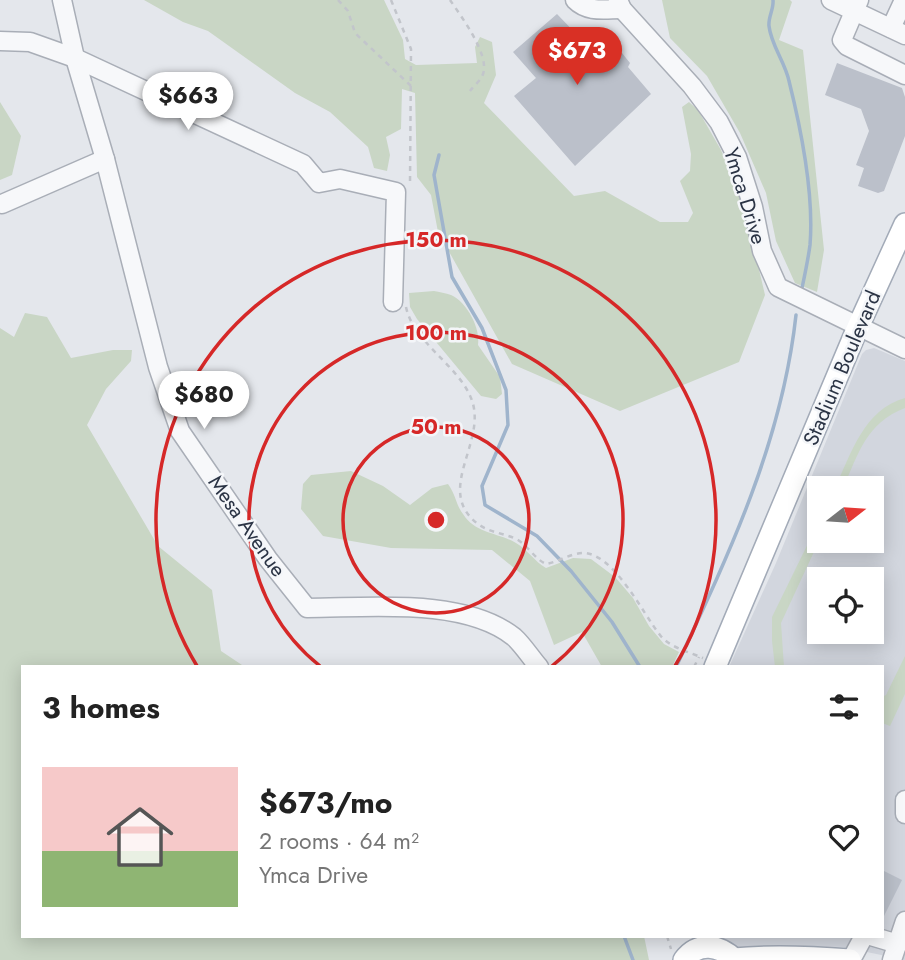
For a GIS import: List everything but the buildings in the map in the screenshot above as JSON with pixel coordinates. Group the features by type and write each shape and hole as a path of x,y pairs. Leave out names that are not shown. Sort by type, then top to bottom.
{"main road":[{"name":"Stadium Boulevard","path":"707,662 905,224"},
{"path":"678,938 678,959 696,949 706,947 759,956 851,960"}],"street":[{"name":"Mesa Avenue","path":"61,0 158,367 180,431 268,559 307,608 427,608 477,617 515,638 536,665"},
{"path":"575,0 591,9 620,4"},
{"path":"831,0 856,5 898,32 904,0"},
{"name":"Ymca Drive","path":"620,4 692,86 719,122 737,157 753,207 762,251 778,287 905,349"},
{"path":"856,5 842,40 847,46 905,75"},
{"path":"0,41 30,42 75,58 303,164 319,183 340,179 396,192 400,304"},
{"path":"2,204 105,159"},
{"path":"905,800 905,814"},
{"path":"874,938 895,952 905,921"},
{"path":"851,960 863,938"}],"path":[{"path":"338,0 348,11 355,33 411,86"},
{"path":"391,0 411,49 409,197"},
{"path":"450,0 471,32 485,64 484,74 470,91"},
{"path":"400,304 414,326 465,386 475,410 476,429 460,482 464,508 481,526 517,540 546,564 576,554 593,556 622,579 660,635 707,662"},
{"path":"668,938 678,959"}],"shaded area":[{"path":"874,348 905,361 905,960 843,947 808,946 747,953 725,945 716,938 884,938 884,665 730,665 807,488 807,553 884,553 884,476 812,476 862,354"}],"green space":[{"path":"144,0 384,0 403,40 405,59 416,65 477,63 475,47 480,37 492,42 496,75 484,103 574,196 605,191 660,222 688,222 693,213 680,181 690,171 691,154 682,107 689,102 698,110 721,150 742,197 765,295 739,362 620,411 512,364 438,232 431,195 417,177 415,93 402,89 401,129 386,137 390,155 387,171 374,168 368,147 330,112 295,93 208,31 183,22"},
{"path":"662,0 792,2 779,40 803,50 824,250 817,292 795,283 776,241 766,193 740,133 707,76 670,38"},
{"path":"0,102 21,136 12,175 0,180"},
{"path":"434,291 457,299 472,317 478,345 500,377 502,394 496,399 481,396 410,307 409,293"},
{"path":"25,313 47,317 71,358 113,350 132,350 131,361 106,389 87,425 158,546 212,590 221,651 242,665 21,665 21,938 644,938 649,960 0,960 0,328 14,337"},
{"path":"905,398 905,408 892,414 872,431 859,451 848,476 840,476 853,447 869,422 891,404"},
{"path":"351,471 383,486 410,505 432,488 448,484 468,521 480,529 516,543 546,568 573,558 591,559 615,577 633,598 649,626 664,644 679,652 673,665 601,665 582,632 554,645 530,581 492,550 391,548 323,536 301,509 303,484 311,475"},
{"path":"807,546 807,553 813,553 781,623 784,665 775,665 772,617"},
{"path":"905,656 905,694 890,726 884,724 886,695"}],"waterway":[{"path":"773,0 770,33 789,81 808,184 810,245 802,288"},
{"path":"439,155 434,175 452,277 482,328 506,390 508,425 482,486 485,505 537,536 571,571 612,622 639,665"},
{"path":"677,665 734,539 766,452 789,362 796,315"},
{"path":"625,938 633,960"}]}
